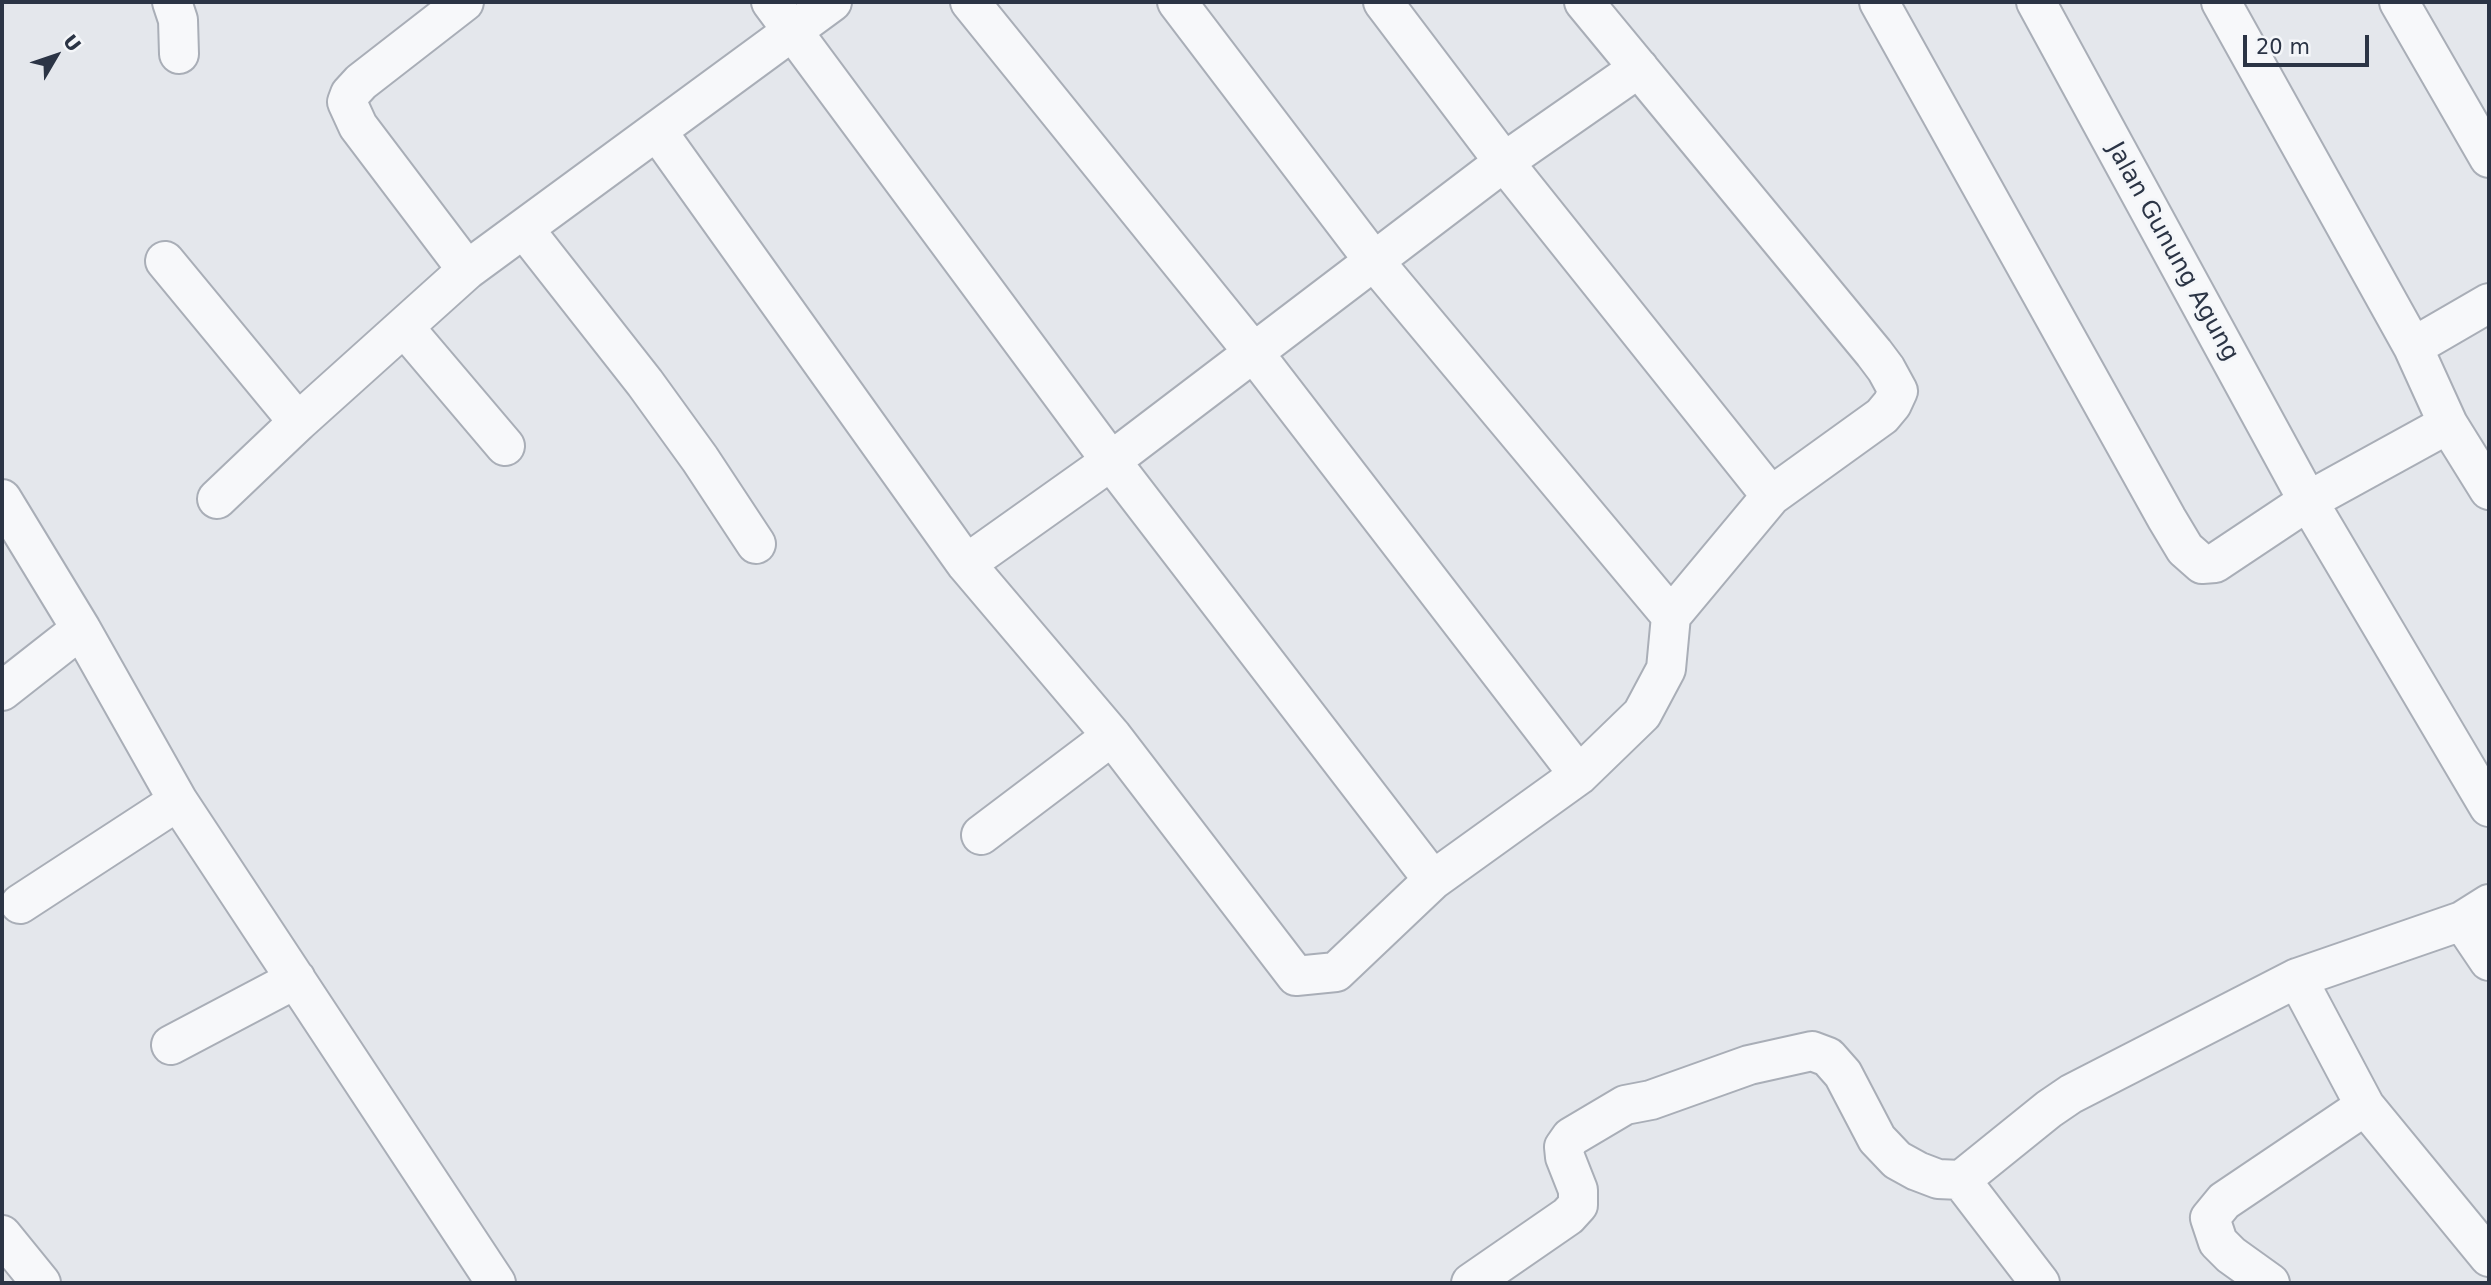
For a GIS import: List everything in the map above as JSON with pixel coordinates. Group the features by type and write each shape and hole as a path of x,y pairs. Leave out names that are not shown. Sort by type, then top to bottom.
{"street":[{"path":"172,2 178,20 179,54"},
{"path":"464,2 361,82 350,94 348,102 358,126 467,270"},
{"path":"217,499 467,270 657,131 781,17 832,2"},
{"path":"970,2 1254,353 1579,775"},
{"path":"1177,2 1374,261 1671,616"},
{"path":"1383,2 1504,162 1771,496"},
{"path":"657,131 966,564 1112,736 1296,976 1336,972 1433,880 1579,775 1642,714 1666,669 1671,616 1771,496 1882,416 1898,391 1874,353 1584,2"},
{"path":"1879,2 2185,549 2202,564 2215,562 2308,501 2448,424"},
{"name":"Jalan Gunung Agung","path":"2036,2 2308,501 2489,807"},
{"path":"2221,2 2413,347 2448,424 2484,469"},
{"path":"2399,2 2489,159"},
{"path":"781,17 1111,461 1433,880"},
{"path":"966,564 1111,461 1504,162 1639,68"},
{"path":"524,229 645,383 700,459 755,544"},
{"path":"166,261 298,422"},
{"path":"2413,347 2489,303"},
{"path":"404,327 505,446"},
{"path":"2,499 81,629 178,801 496,1283"},
{"path":"2,691 81,629"},
{"path":"981,835 1112,736"},
{"path":"20,904 178,801"},
{"path":"1471,1283 1559,1223 1578,1205 1578,1190 1565,1157 1564,1147 1571,1137 1625,1105 1651,1100 1749,1065 1792,1053 1812,1051 1828,1057 1843,1073 1877,1139 1897,1160 1938,1178 1961,1180 2049,1108 2071,1094 2297,978 2476,913 2489,961"},
{"path":"2297,978 2365,1106 2489,1257"},
{"path":"171,1045 296,979"},
{"path":"2270,1283 2231,1255 2218,1242 2212,1231 2210,1218 2224,1201 2365,1106"},
{"path":"1961,1180 2040,1283"},
{"path":"2,1235 41,1283"}]}
